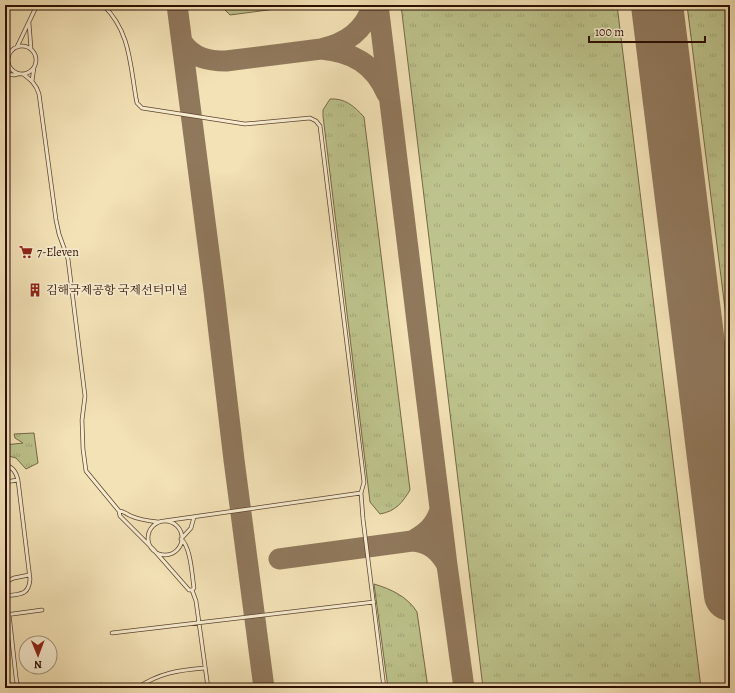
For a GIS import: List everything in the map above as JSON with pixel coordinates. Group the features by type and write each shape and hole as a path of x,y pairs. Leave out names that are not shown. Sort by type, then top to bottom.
{"lane":[{"path":"18,74 10,69 7,64 8,56 10,52 17,47 37,5"},
{"path":"103,5 114,17 121,28 129,56 137,103 142,108 245,124 310,118 316,121 320,126 364,482 361,493 363,519 384,688"},
{"path":"29,23 31,49 36,57 32,81"},
{"path":"17,47 27,47 31,49"},
{"path":"5,74 14,75 27,73 34,67"},
{"path":"22,74 32,81 39,94 56,220 59,234 68,259 85,396 82,420 83,449 86,471 119,511 120,516 157,553 167,554 177,549 181,539 191,528 194,517"},
{"path":"5,465 13,468 18,480 30,586 24,593 5,596"},
{"path":"5,482 18,480"},
{"path":"119,511 123,511 132,517 145,521 158,522 361,493"},
{"path":"164,521 174,524 178,528 181,539 184,541 187,548 194,588 192,590 196,601 208,688"},
{"path":"158,522 148,534 149,545 189,590 192,590"},
{"path":"5,582 14,578 29,575"},
{"path":"112,633 374,602"},
{"path":"22,688 17,683 7,614 42,610"},
{"path":"137,688 160,675 171,672 205,668"},
{"path":"87,688 101,685"}],"green space":[{"path":"220,5 306,5 230,15"},
{"path":"401,5 617,5 701,688 483,688"},
{"path":"687,5 730,5 730,349"},
{"path":"330,99 345,101 357,109 364,117 410,490 398,506 386,513 380,514 370,502 323,116 323,110"},
{"path":"34,433 38,463 26,469 16,458 5,455 5,445 23,443 15,438 14,434"},
{"path":"374,584 387,588 398,594 409,602 417,612 428,688 388,688"}],"taxiway":[{"path":"177,5 264,688"},
{"path":"182,42 191,52 201,58 219,61 321,49 347,39 359,29 365,22 373,5"},
{"path":"378,5 447,565 464,688"},
{"path":"321,49 343,53 361,61 376,75 387,94"},
{"path":"440,510 433,525 422,535 412,541 424,543 433,548 441,555 447,565"},
{"path":"279,559 412,541"}],"runway":[{"path":"657,5 730,595"}],"place":[{"name":"7-Eleven","path":"26,252"},
{"name":"김해국제공항 국제선터미널","path":"35,290"}]}
